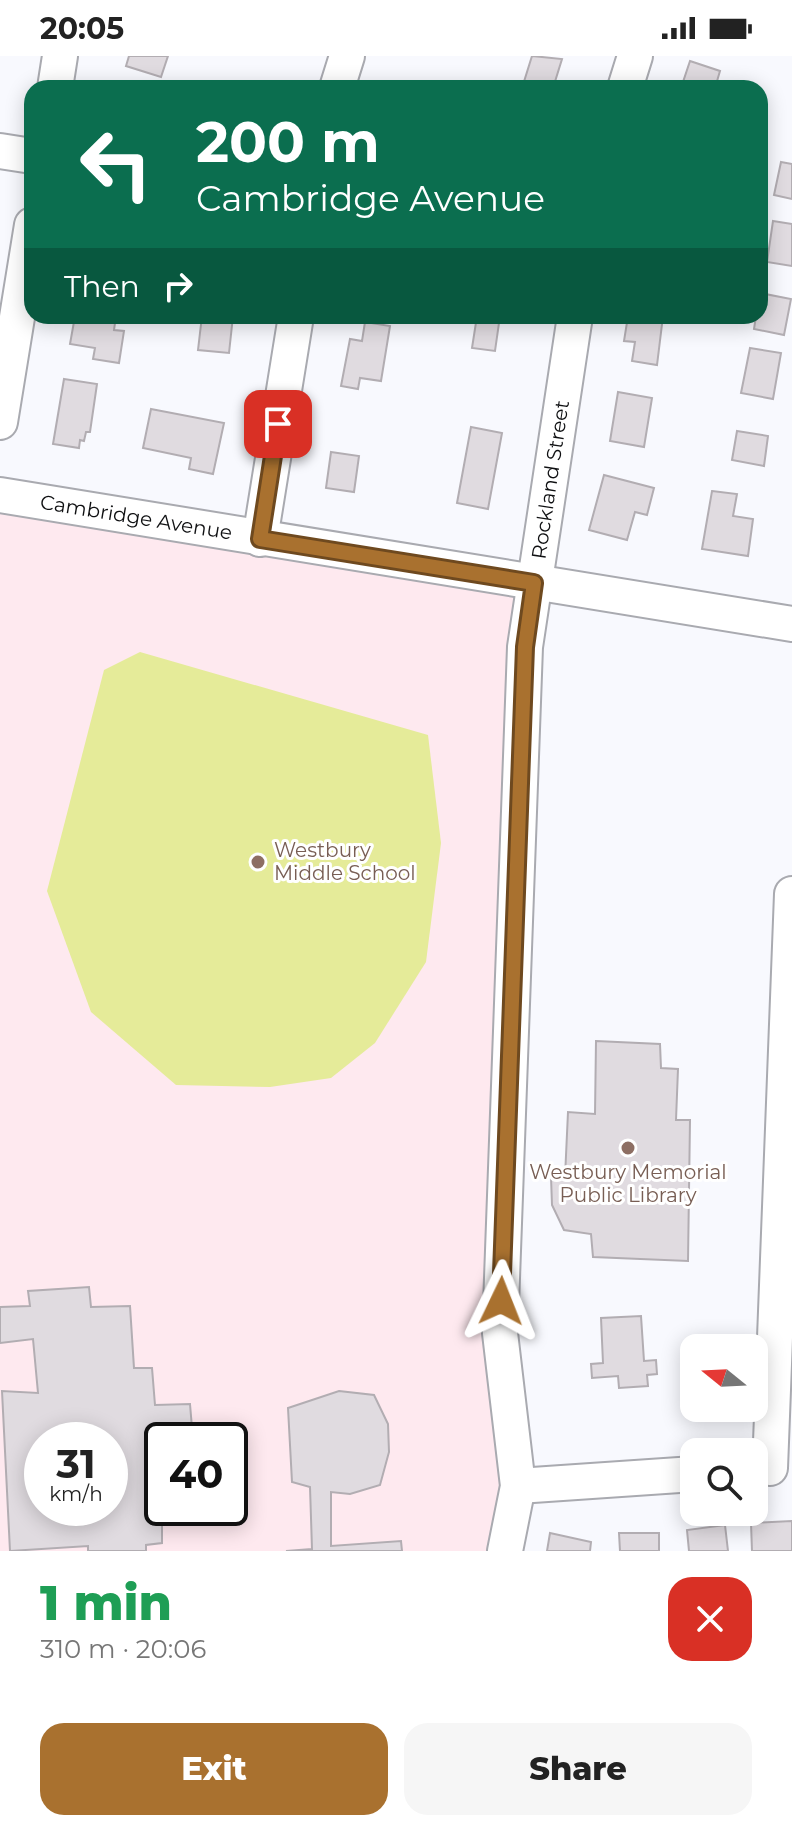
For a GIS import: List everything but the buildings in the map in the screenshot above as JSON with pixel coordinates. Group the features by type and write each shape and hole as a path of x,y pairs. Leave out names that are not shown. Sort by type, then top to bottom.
{"street":[{"path":"56,80 60,56"},
{"path":"340,80 347,56"},
{"path":"628,80 635,56"},
{"path":"0,151 24,155"},
{"path":"0,422 24,274"},
{"path":"260,539 295,324"},
{"name":"Rockland Street","path":"505,1551 518,1486 500,1333 525,647 574,324"},
{"name":"Cambridge Avenue","path":"0,495 792,624"},
{"path":"772,1468 792,894"},
{"path":"518,1486 680,1475"}],"shaded area":[{"name":"Westbury Middle School","path":"0,495 534,583 505,1551 0,1551"}],"green space":[{"path":"140,652 428,735 441,843 426,962 375,1043 331,1078 270,1087 176,1085 91,1012 47,891 104,670"}],"place":[{"name":"Westbury Middle School","path":"258,862"},
{"name":"Westbury Memorial Public Library","path":"628,1148"}],"route":[{"path":"278,424 260,539 534,583 525,647 501,1301"}]}
